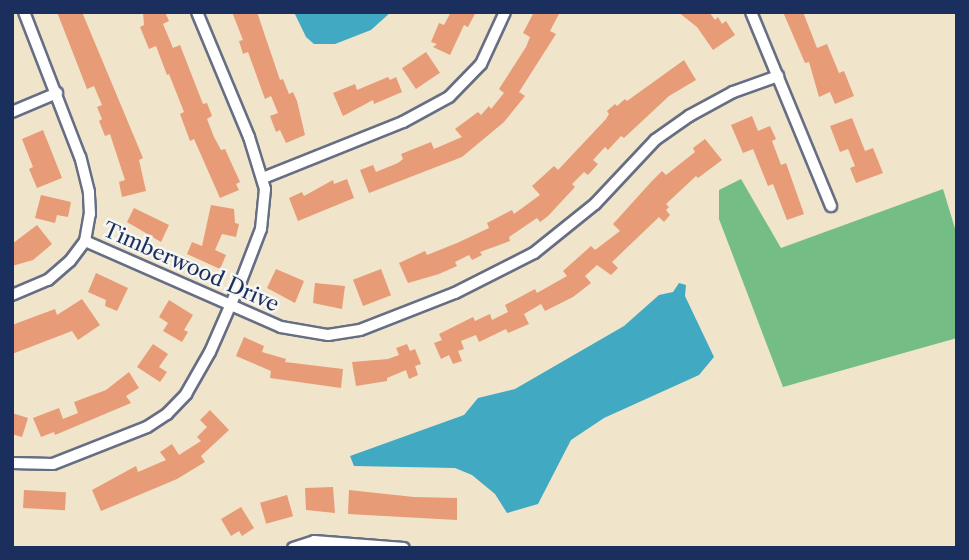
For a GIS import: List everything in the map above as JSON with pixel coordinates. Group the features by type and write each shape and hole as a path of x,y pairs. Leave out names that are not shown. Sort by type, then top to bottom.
{"street":[{"path":"12,295 48,280 70,261 85,242 89,192 57,93 24,12"},
{"path":"14,468 53,464 148,427 167,414 186,394 210,352 261,229 264,215 263,178 197,12"},
{"path":"263,178 402,122 449,97 481,64 505,12"},
{"path":"751,12 831,206"},
{"name":"Timberwood Drive","path":"85,242 281,327 328,335 360,330 493,276 564,231 655,140 733,92 778,76"},
{"path":"12,112 57,93"},
{"path":"293,548 314,541 404,548"}],"green space":[{"path":"741,179 781,248 943,189 957,235 957,338 783,387 719,219 719,190"}],"water":[{"path":"294,12 391,12 371,30 335,44 314,44 306,37"},
{"path":"679,283 686,285 685,296 714,357 699,375 604,418 571,440 538,504 507,513 495,494 472,475 455,468 354,466 350,456 464,415 478,398 515,389 624,326 659,295 673,292"}],"building":[{"path":"57,12 82,12 143,158 139,160 146,191 122,197 119,182 125,180 110,134 105,136 99,121 102,119 97,107 102,105 94,86 87,89"},
{"path":"143,12 165,12 169,21 163,24 173,48 180,45 203,104 207,103 212,116 207,119 214,137 221,150 225,149 240,182 236,184 239,190 220,198 194,139 190,141 180,114 184,112 156,46 149,49 140,27 144,25"},
{"path":"232,12 257,12 280,80 283,79 289,94 293,92 297,101 305,135 286,143 280,130 276,132 270,116 278,113 271,96 265,99 248,52 243,54 239,41 243,40"},
{"path":"451,12 476,12 468,27 464,25 450,55 433,47 437,44 431,42 439,23 444,25"},
{"path":"534,12 560,12 550,31 556,34 519,92 525,96 504,122 462,157 369,193 360,170 373,165 376,172 398,163 403,159 401,154 431,142 434,149 462,137 455,129 478,112 481,115 489,106 491,109 504,93 499,89 526,47 530,37 523,33"},
{"path":"678,12 709,12 715,20 718,17 722,24 726,21 735,35 713,50 697,27"},
{"path":"783,12 803,12 817,48 827,44 839,73 844,71 854,96 835,104 830,92 819,97 809,62 805,63"},
{"path":"426,52 440,73 416,89 402,68"},
{"path":"684,60 696,80 669,96 608,150 605,147 593,160 598,164 588,175 584,172 572,184 575,187 548,216 540,222 537,218 509,237 510,241 480,252 482,255 472,260 469,255 455,262 457,266 408,283 399,263 425,251 427,255 489,228 487,223 512,210 514,214 540,195 532,186 554,166 558,170 606,119 609,114 607,111 625,99 627,101"},
{"path":"388,77 390,80 396,77 402,92 374,104 373,100 343,116 333,93 355,84 357,90"},
{"path":"752,116 758,131 770,126 776,139 772,141 781,165 786,163 804,214 787,220 773,184 768,186 753,149 743,153 731,125"},
{"path":"852,118 865,151 873,148 883,173 856,183 850,168 855,166 848,149 840,152 830,126"},
{"path":"43,130 62,178 37,188 29,169 33,167 22,139"},
{"path":"705,139 722,160 698,178 696,176 666,204 670,215 664,222 659,217 612,262 618,268 611,275 597,265 585,276 591,283 573,297 545,311 541,304 524,314 529,324 508,333 506,329 479,342 476,335 461,341 464,349 458,351 462,361 453,364 449,355 441,359 434,343 442,340 439,334 473,317 475,321 490,314 492,320 508,312 505,305 535,289 537,293 567,276 563,271 591,246 595,250 620,231 613,224 662,171 666,175 695,152 693,148"},
{"path":"347,179 354,198 298,221 289,198 302,192 304,196 333,180 334,184"},
{"path":"41,195 71,202 68,217 57,215 55,223 35,218"},
{"path":"211,205 234,209 235,223 239,224 236,237 222,234 215,250 226,255 220,269 187,254 192,242 202,246"},
{"path":"134,208 169,225 161,242 127,222"},
{"path":"37,225 52,244 33,260 12,266 12,244"},
{"path":"276,269 304,281 295,303 267,288"},
{"path":"381,269 391,295 363,306 353,280"},
{"path":"96,273 128,288 117,311 105,306 106,300 88,292"},
{"path":"315,283 345,286 342,309 313,303"},
{"path":"82,299 100,325 78,340 72,331 12,354 12,325 55,309 57,315"},
{"path":"169,300 193,315 184,330 188,332 182,342 163,331 168,323 159,317"},
{"path":"244,337 264,346 262,352 286,359 285,362 343,369 341,388 270,378 271,371 236,356"},
{"path":"153,344 168,354 159,367 167,372 160,382 137,367"},
{"path":"407,344 410,351 415,349 421,364 415,366 418,375 409,379 406,370 387,378 387,381 356,386 352,362 388,359 399,355 396,348"},
{"path":"129,372 139,388 126,396 131,403 55,435 54,432 41,437 33,418 59,408 63,419 78,413 74,402 106,390"},
{"path":"210,410 229,430 201,456 205,462 177,479 101,511 92,490 136,466 138,472 166,460 160,452 172,444 179,455 201,441 197,437 207,427 200,420"},
{"path":"12,413 28,418 22,437 12,434"},
{"path":"333,487 335,513 306,510 305,488"},
{"path":"24,490 66,492 65,510 23,508"},
{"path":"349,490 414,497 457,498 457,520 348,514"},
{"path":"287,495 293,516 266,524 260,503"},
{"path":"241,507 254,528 242,536 239,531 231,536 221,519"}]}
